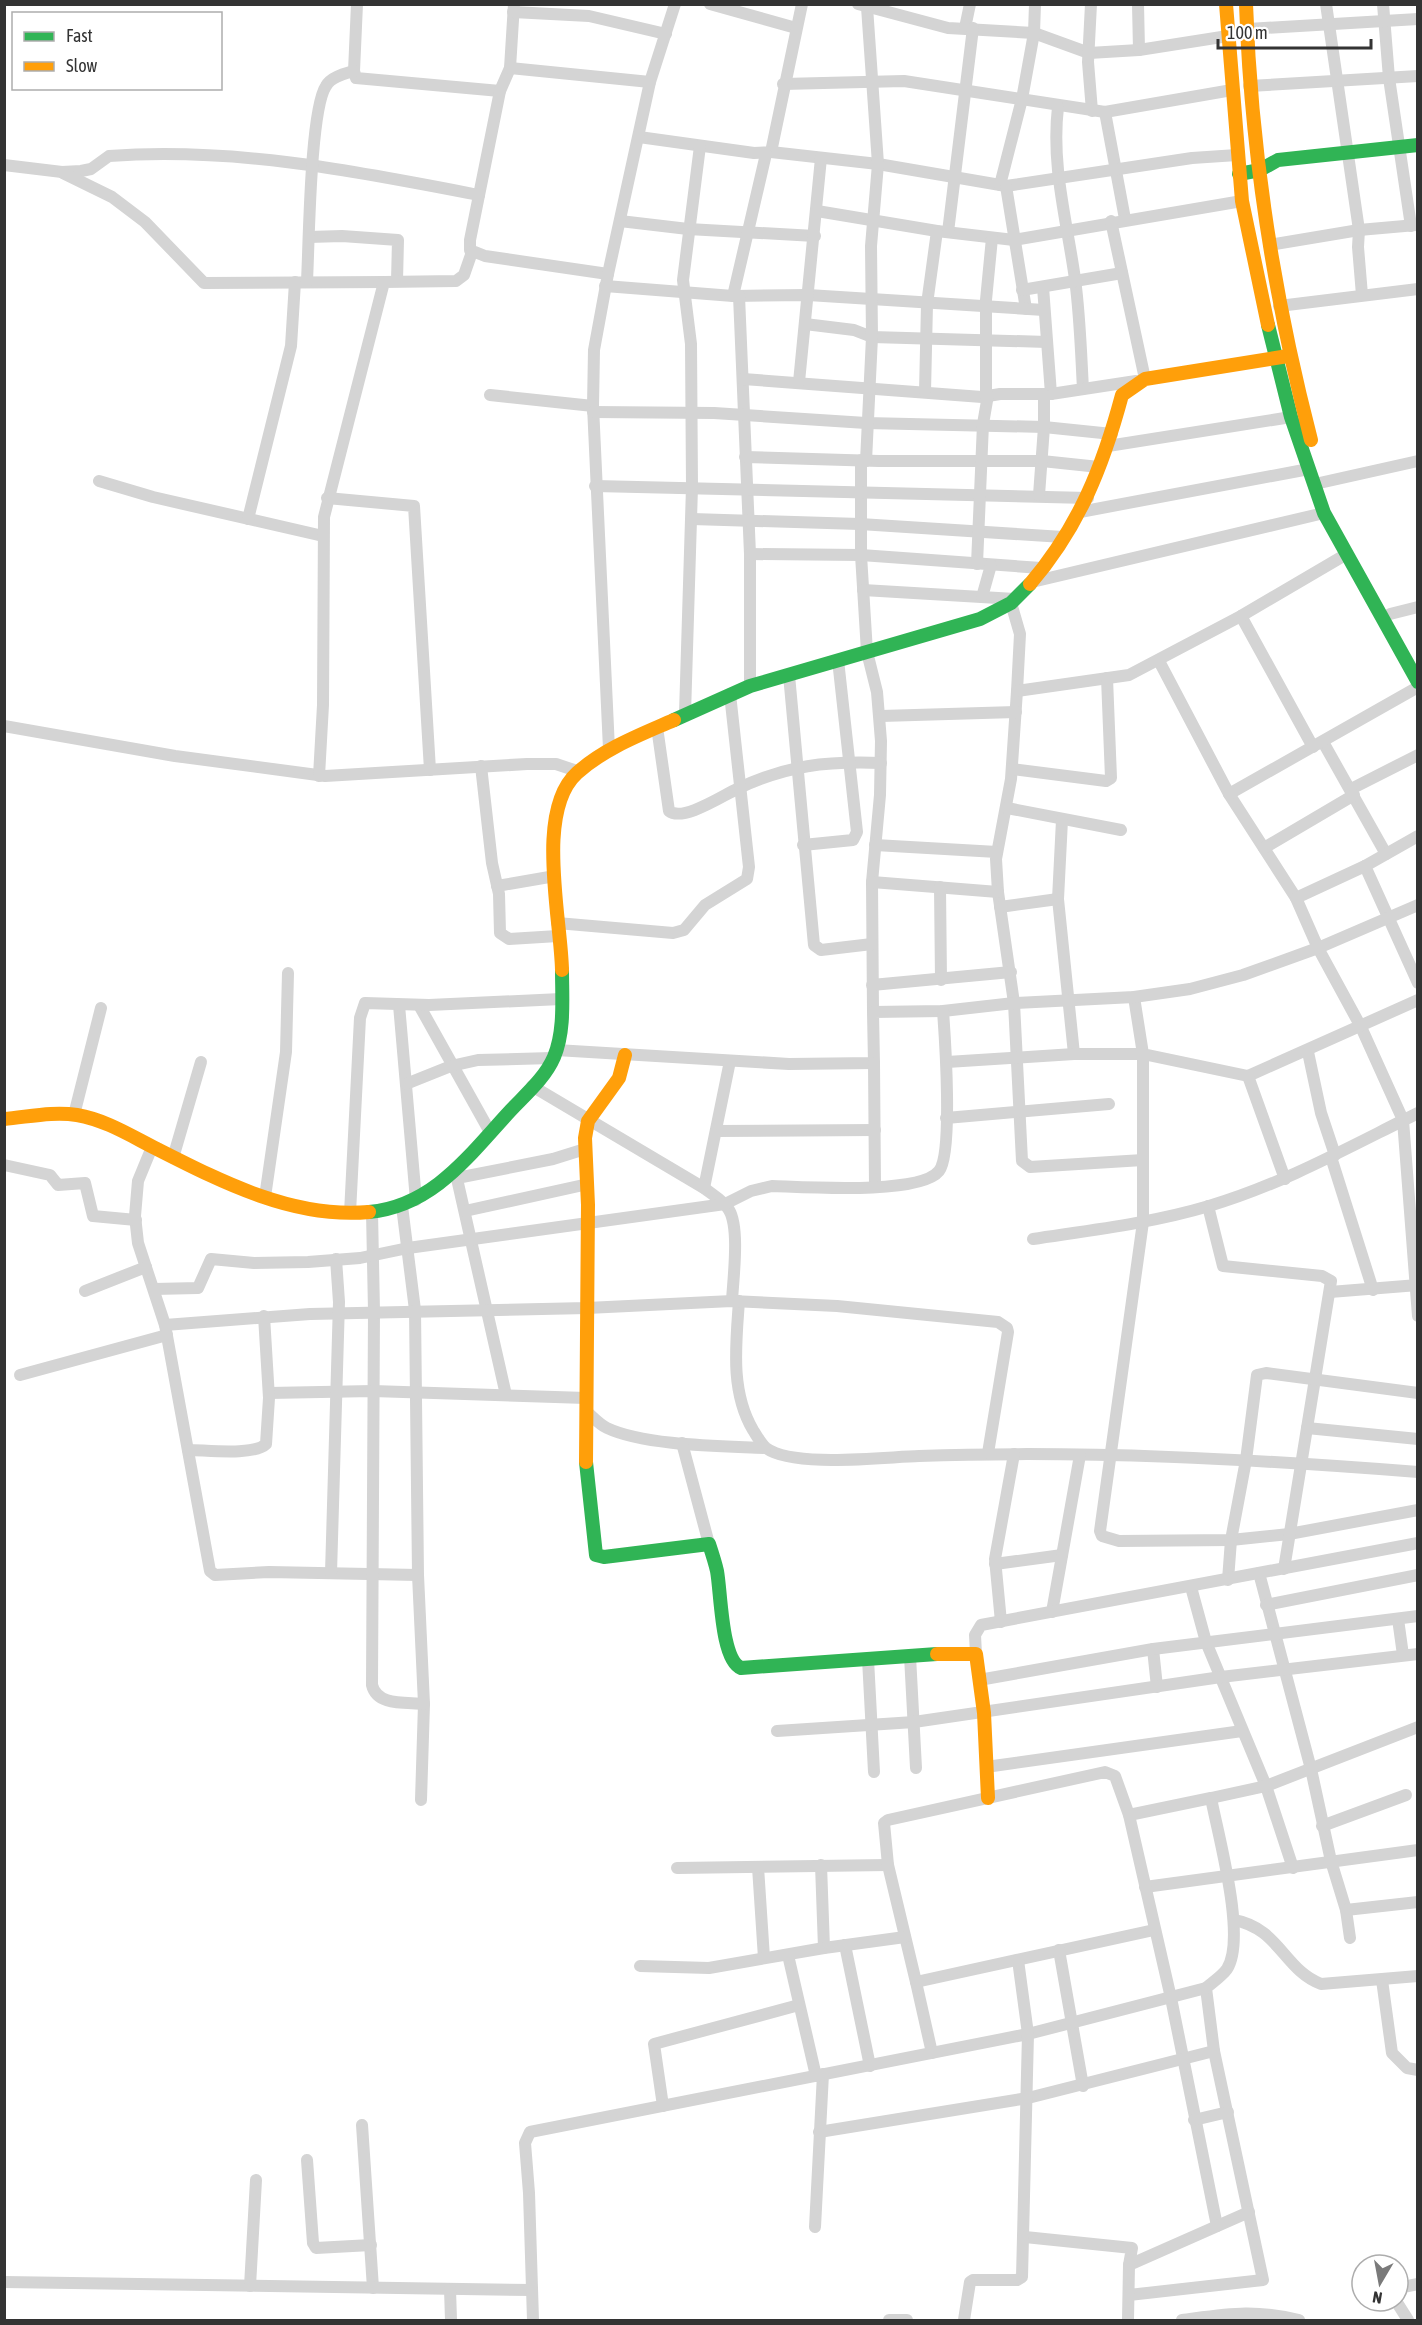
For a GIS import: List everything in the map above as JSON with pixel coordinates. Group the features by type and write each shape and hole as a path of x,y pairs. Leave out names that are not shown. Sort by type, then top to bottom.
{"street":[{"path":"357,4 354,71 356,78 363,81 500,92"},
{"path":"609,749 595,486 594,350 606,280 650,82 675,4"},
{"path":"710,4 796,28"},
{"path":"750,686 750,554 743,379 736,296 748,231 769,153 802,4"},
{"path":"925,392 927,304 954,176 967,90 970,4"},
{"path":"1026,309 1003,186 1034,33 1035,4"},
{"path":"1090,4 1089,53 1092,111"},
{"path":"1138,4 1139,50"},
{"path":"1226,4 1242,201 1282,357 1319,484 1324,513 1345,555 1418,682"},
{"path":"1246,4 1249,86 1279,306 1282,357 1291,417 1310,469 1418,660"},
{"path":"1326,4 1359,230 1362,295"},
{"path":"1269,245 1359,230 1414,226 1398,146 1389,78 1383,4"},
{"path":"875,1187 872,944 873,882 881,763 881,716 867,652 861,555 861,493 872,337 870,300 872,218 878,164 872,80 862,6 901,10 948,28 1034,33 1089,53 1139,50 1228,36"},
{"path":"62,172 112,197 145,222 204,283 456,281 464,275 472,252 470,240 500,92 510,68 514,8 576,10 666,34"},
{"path":"1248,29 1418,19"},
{"path":"510,68 650,82"},
{"path":"248,519 291,346 309,237 316,122 324,87 332,80 354,71"},
{"path":"1249,86 1418,76"},
{"path":"783,84 872,80 936,84 1058,107 1106,112 1232,90"},
{"path":"1058,107 1054,136 1057,178 1075,280 1083,389"},
{"path":"1106,112 1125,219"},
{"path":"639,137 700,146 878,164 1003,186 1192,158 1258,153 1278,160"},
{"path":"1239,174 1260,170 1278,160 1418,145"},
{"path":"686,714 692,487 690,334 684,292 684,261 700,146"},
{"path":"4,165 62,172 87,170 106,157 122,155 248,157 314,166 479,195"},
{"path":"799,382 818,211 821,158"},
{"path":"818,211 1014,240 1112,221 1242,201"},
{"path":"620,221 688,229 815,236"},
{"path":"1112,221 1142,380"},
{"path":"309,237 342,236 398,240 391,282 327,498 323,536 323,705 319,776"},
{"path":"977,564 983,424 987,395 987,308 992,237"},
{"path":"472,252 606,280 684,292 736,296 808,295 1044,310"},
{"path":"1022,290 1122,273"},
{"path":"1039,495 1047,395 1047,342 1043,287"},
{"path":"1279,306 1418,289"},
{"path":"805,324 850,330 872,337 1047,342"},
{"path":"743,379 925,392 1047,395 1282,357"},
{"path":"4,1119 74,1115 109,1125 172,1158 265,1197 295,1207 350,1213 372,1212 402,1206 416,1200 456,1174 532,1086 554,1054 561,999 554,821 559,802 575,775 609,749 750,686 980,619 1013,601 1032,582 1080,512 1088,498 1110,440 1122,395 1142,380"},
{"path":"490,395 593,409 866,423 1044,427 1110,440 1291,417"},
{"path":"746,457 983,463 1042,461 1099,467"},
{"path":"1319,484 1418,460"},
{"path":"1080,512 1310,469"},
{"path":"99,481 323,536"},
{"path":"595,486 1039,495 1088,498"},
{"path":"327,498 414,506 430,770"},
{"path":"1032,582 1324,513"},
{"path":"692,519 861,524 1063,537"},
{"path":"750,554 861,555 1041,568"},
{"path":"1017,691 1129,675 1241,616 1345,555"},
{"path":"982,597 991,565"},
{"path":"863,590 1013,601"},
{"path":"1013,601 1020,634 1016,712 1007,808 997,852 998,892 1014,1003 1020,1152 1025,1165 1030,1167 1143,1160"},
{"path":"1390,614 1418,607"},
{"path":"1241,616 1318,745 1352,792 1386,854"},
{"path":"803,845 847,841 856,836 838,660"},
{"path":"1159,661 1228,794 1296,898 1318,948 1361,1027 1403,1120 1411,1150 1418,1316"},
{"path":"789,675 795,767 813,945 821,950 872,944"},
{"path":"1012,769 1106,781 1111,778 1107,678"},
{"path":"1228,794 1418,687"},
{"path":"481,766 492,863 497,886 501,936 509,939 558,929 673,933 684,930 705,905 748,877 730,694"},
{"path":"881,716 1016,712"},
{"path":"4,726 175,756 319,776 375,775 481,766 556,764 574,770 575,775"},
{"path":"657,727 672,814 687,813 740,788 795,767 850,762 881,763"},
{"path":"1264,848 1352,792 1418,755"},
{"path":"1007,808 1121,830"},
{"path":"1062,820 1058,899 1074,1054"},
{"path":"1296,898 1365,866 1418,836"},
{"path":"875,845 997,852"},
{"path":"1365,866 1418,983"},
{"path":"497,886 555,876"},
{"path":"873,882 998,892"},
{"path":"940,887 941,980"},
{"path":"1000,907 1058,899"},
{"path":"873,1012 943,1011 1014,1003 1134,997 1216,983 1318,948 1418,905"},
{"path":"872,985 1011,972"},
{"path":"265,1197 286,1052 288,973"},
{"path":"1134,997 1143,1054 1143,1222 1100,1531 1106,1539 1231,1540 1289,1534 1418,1510"},
{"path":"350,1213 360,1011 365,1003 419,1005 561,999"},
{"path":"947,1062 1074,1054 1143,1054 1248,1076 1308,1052 1418,1000"},
{"path":"399,1005 416,1200"},
{"path":"419,1005 451,1066 490,1132"},
{"path":"74,1115 101,1008"},
{"path":"154,1289 198,1288 211,1259 267,1263 360,1258 408,1248 472,1241 724,1204 751,1191 772,1186 906,1186 938,1173 945,1158 947,1062 943,1011"},
{"path":"1308,1052 1321,1113 1373,1290"},
{"path":"406,1084 451,1066 478,1060 554,1054 625,1055 789,1064 874,1063"},
{"path":"625,1055 620,1078 588,1121 585,1149 588,1184 586,1480 596,1555 604,1557 709,1544"},
{"path":"704,1188 730,1061"},
{"path":"172,1158 201,1062"},
{"path":"1248,1076 1285,1179"},
{"path":"532,1086 704,1188 730,1211 734,1227 737,1385 749,1423 765,1448"},
{"path":"946,1118 1109,1104"},
{"path":"1034,1239 1143,1222 1208,1206 1285,1179 1418,1113"},
{"path":"716,1131 874,1130"},
{"path":"152,1147 140,1171 135,1220 138,1243 166,1330 210,1571 213,1575 331,1573 418,1575"},
{"path":"456,1174 553,1159 585,1149"},
{"path":"4,1165 50,1175 58,1185 85,1183 93,1216 135,1220"},
{"path":"456,1174 489,1310 506,1395"},
{"path":"465,1211 588,1184"},
{"path":"402,1206 415,1310 418,1392 418,1575 424,1704 422,1800"},
{"path":"1208,1206 1223,1266 1326,1276 1331,1281 1317,1380 1300,1463 1284,1569"},
{"path":"372,1212 373,1691 384,1700 424,1704"},
{"path":"331,1573 338,1313 336,1259"},
{"path":"85,1291 146,1267"},
{"path":"1330,1292 1416,1285"},
{"path":"20,1375 166,1330 264,1316 374,1311 587,1308 736,1301 837,1306 985,1320 1004,1325 1008,1332 988,1454"},
{"path":"188,1450 241,1451 262,1448 269,1438 269,1393 264,1316"},
{"path":"1228,1580 1231,1540 1246,1460 1257,1375 1266,1373 1418,1393"},
{"path":"269,1393 374,1390 506,1395 586,1404 602,1425 617,1432 682,1443 765,1448 796,1459 988,1454 1111,1455 1246,1460 1418,1472"},
{"path":"1307,1428 1418,1439"},
{"path":"682,1443 717,1571 726,1640 736,1666 753,1669 910,1656 976,1654"},
{"path":"1001,1622 995,1564 1014,1454"},
{"path":"1052,1612 1080,1455"},
{"path":"988,1798 984,1713 976,1654 976,1630 981,1625 1418,1543"},
{"path":"995,1564 1062,1555"},
{"path":"1258,1574 1311,1769 1331,1861 1347,1910 1350,1938"},
{"path":"1266,1605 1418,1575"},
{"path":"1191,1587 1206,1642 1266,1786 1293,1868"},
{"path":"979,1680 1153,1649 1273,1632 1418,1616"},
{"path":"1398,1619 1403,1656"},
{"path":"1153,1649 1157,1687"},
{"path":"777,1731 914,1722 1221,1677 1418,1654"},
{"path":"910,1656 916,1768"},
{"path":"868,1659 874,1772"},
{"path":"1129,1815 1266,1786 1418,1727"},
{"path":"986,1767 1242,1731"},
{"path":"932,2053 888,1865 883,1833 888,1820 1105,1772 1115,1776 1129,1815 1171,1998 1217,2226"},
{"path":"1322,1826 1406,1795"},
{"path":"533,2320 525,2137 530,2132 541,2128 1028,2034 1206,1988 1222,1975 1230,1962 1234,1920 1211,1798"},
{"path":"1145,1887 1418,1850"},
{"path":"821,1865 824,1948"},
{"path":"677,1868 888,1865"},
{"path":"758,1867 764,1958"},
{"path":"1347,1910 1418,1902"},
{"path":"1234,1920 1252,1923 1267,1933 1309,1980 1321,1984 1418,1976"},
{"path":"916,1982 1154,1930"},
{"path":"640,1965 709,1968 905,1936"},
{"path":"845,1945 870,2066"},
{"path":"1059,1950 1074,2023 1083,2086"},
{"path":"788,1955 799,2005 820,2075 815,2227"},
{"path":"964,2320 970,2282 973,2280 1017,2280 1022,2277 1025,2237 1028,2034 1018,1960"},
{"path":"1382,1980 1392,2053 1407,2068 1418,2070"},
{"path":"1129,2295 1263,2280 1214,2051 1206,1988"},
{"path":"663,2106 654,2044 799,2005"},
{"path":"819,2132 1028,2098 1182,2061 1214,2051"},
{"path":"1194,2120 1228,2112"},
{"path":"362,2125 373,2288"},
{"path":"307,2160 313,2243 316,2248 370,2245"},
{"path":"250,2286 256,2180"},
{"path":"1129,2265 1249,2212"},
{"path":"1025,2237 1132,2248 1129,2265 1128,2320"},
{"path":"4,2282 532,2290"},
{"path":"450,2289 452,2320"},
{"path":"1182,2320 1274,2313 1299,2320"},
{"path":"889,2320 907,2320"}],"traffic: fast":[{"path":"1239,174 1260,170 1278,160 1418,145"},
{"path":"1268,325 1291,417 1324,513 1418,682"},
{"path":"674,720 750,686 980,619 1011,603 1030,584"},
{"path":"369,1212 392,1208 432,1189 465,1160 540,1079 550,1065 558,1047 562,1014 562,970"},
{"path":"586,1462 596,1555 604,1557 709,1544 717,1571 723,1624 729,1652 734,1662 741,1668 937,1654"}],"traffic: slow":[{"path":"1226,4 1242,201 1268,325"},
{"path":"1246,4 1253,114 1266,224 1286,332 1311,440"},
{"path":"1030,584 1076,518 1097,471 1122,395 1145,379 1288,356"},
{"path":"562,970 553,866 557,812 564,790 577,773 599,756 674,720"},
{"path":"586,1462 588,1205 585,1138 588,1121 619,1078 625,1055"},
{"path":"4,1119 59,1114 88,1117 118,1129 207,1174 259,1196 313,1210 341,1213 369,1212"},
{"path":"937,1654 976,1654 984,1713 988,1798"}]}
